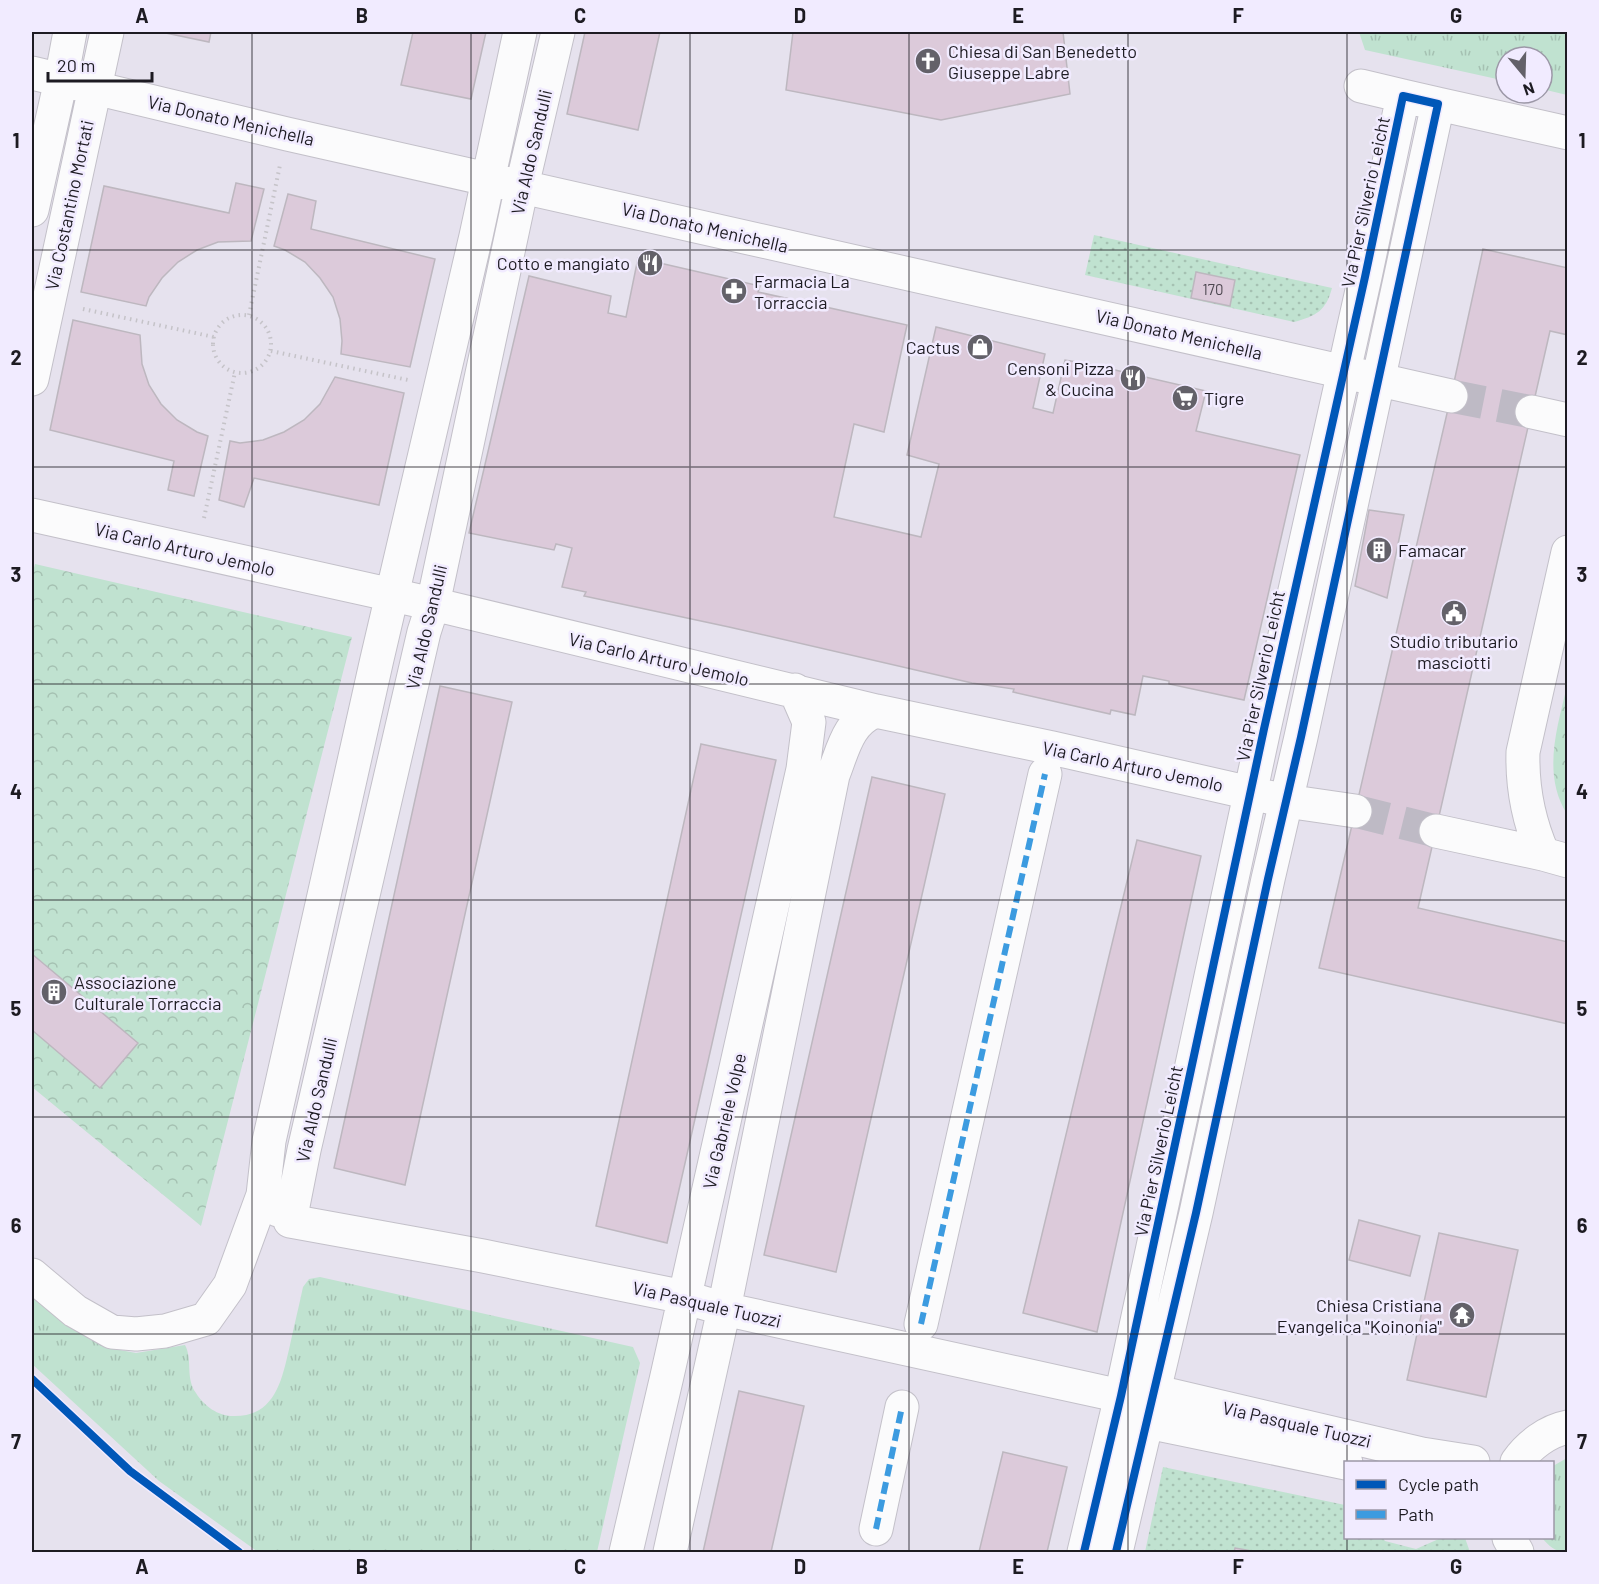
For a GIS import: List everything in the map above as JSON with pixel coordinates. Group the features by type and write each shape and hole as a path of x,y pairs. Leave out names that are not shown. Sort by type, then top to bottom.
{"street":[{"name":"Via Costantino Mortati","path":"32,210 46,77 70,32"},
{"name":"Via Costantino Mortati","path":"32,380 107,32"},
{"name":"Via Aldo Sandulli","path":"32,1275 75,1311 112,1332 135,1334 165,1331 207,1319 230,1285 263,1195 269,1141 392,595 476,236 520,32"},
{"name":"Via Aldo Sandulli","path":"290,1221 304,1150 424,632 433,604 522,186 558,32"},
{"name":"Via Donato Menichella","path":"46,77 287,134 1451,396"},
{"path":"1361,86 1403,96"},
{"name":"Via Pier Silverio Leicht","path":"1084,1552 1121,1396 1403,96 1568,133"},
{"path":"1116,1552 1196,1213 1438,104"},
{"path":"1532,412 1568,420"},
{"name":"Via Carlo Arturo Jemolo","path":"32,514 433,604 876,711 1286,801 1355,811"},
{"path":"1555,858 1532,830 1523,778 1523,752 1568,552"},
{"name":"Via Gabriele Volpe","path":"626,1552 803,769 809,722 795,690"},
{"name":"Via Gabriele Volpe","path":"670,1552 723,1309 833,775 849,732 866,715 876,711"},
{"path":"921,1324 1045,774"},
{"path":"1436,831 1555,858"},
{"path":"263,1195 290,1221"},
{"name":"Via Pasquale Tuozzi","path":"290,1221 483,1256 684,1297 723,1309 1121,1396"},
{"path":"1121,1396 1150,1406"},
{"name":"Via Pasquale Tuozzi","path":"1150,1406 1467,1461"},
{"name":"Via Pasquale Tuozzi","path":"1150,1406 1344,1462"},
{"path":"876,1528 902,1407"},
{"path":"1509,1461 1537,1441 1560,1429 1568,1428"}],"path":[{"path":"249,315 281,162"},
{"path":"48,301 214,337"},
{"path":"238,315 249,315 260,320 268,329 272,340 271,351 266,361 258,369 247,373 235,372 225,367 217,359 213,348 214,337 219,326 227,319 238,315"},
{"path":"271,351 441,387"},
{"path":"202,527 235,372"}],"green space":[{"path":"1359,32 1567,32 1567,95 1554,92 1554,45 1494,45 1494,78 1365,50"},
{"path":"1094,235 1332,288 1327,302 1319,311 1294,322 1085,275"},
{"path":"35,564 352,637 201,1226 32,1087 32,575"},
{"path":"1567,686 1567,814 1559,799 1553,767 1556,735"},
{"path":"320,1277 633,1347 640,1363 597,1552 258,1552 159,1481 32,1364 32,1295 109,1348 136,1353 185,1345 189,1357 191,1381 203,1402 222,1414 247,1415 259,1410 275,1394 284,1371 303,1287 309,1279"},
{"path":"1567,1458 1567,1552 1553,1548 1543,1539 1554,1539 1554,1465"},
{"path":"1163,1467 1344,1505 1344,1539 1384,1539 1416,1549 1439,1539 1465,1539 1470,1552 1145,1552"}],"building":[{"path":"161,32 211,32 209,42"},
{"path":"413,32 486,32 471,99 401,85"},
{"path":"585,32 660,32 638,130 567,114"},
{"name":"Chiesa di San Benedetto Giuseppe Labre","path":"793,32 1063,32 1070,94 941,120 786,90"},
{"path":"236,183 264,189 251,241 218,242 197,250 178,262 162,278 149,297 146,306 81,292 104,186 229,213"},
{"path":"288,194 316,201 311,229 435,259 410,367 341,354 340,319 333,297 305,262 274,246"},
{"path":"1483,249 1568,268 1568,335 1550,331 1418,908 1568,942 1568,1024 1319,968"},
{"path":"638,258 760,286 758,292 907,325 884,432 854,424 834,517 921,537 939,464 907,455 936,327 1045,354 1033,408 1053,413 1065,360 1089,364 1206,391 1196,431 1300,455 1244,700 1143,676 1135,715 1111,710 1110,714 1013,692 1014,689 972,683 584,596 586,592 562,587 572,548 556,544 554,550 469,533 529,276 611,296 608,313 626,317"},
{"path":"1196,272 1235,280 1230,306 1191,298"},
{"path":"73,320 140,335 142,364 149,385 161,404 177,420 208,436 194,496 168,490 174,461 50,430"},
{"path":"335,377 404,393 379,505 254,478 244,507 219,500 230,441 240,443 263,440 284,432 304,420 320,404"},
{"name":"Famacar","path":"1369,510 1404,515 1387,598 1355,586"},
{"path":"440,686 512,702 405,1185 334,1168"},
{"path":"701,744 776,760 667,1243 596,1226"},
{"path":"872,777 945,794 836,1272 764,1255"},
{"path":"1137,840 1201,856 1097,1332 1023,1313"},
{"name":"Associazione Culturale Torraccia","path":"32,954 138,1043 100,1088 32,1030"},
{"path":"1359,1220 1420,1236 1410,1276 1349,1260"},
{"name":"Chiesa Cristiana Evangelica \"Koinonia\"","path":"1439,1233 1518,1250 1486,1397 1407,1380"},
{"path":"739,1391 804,1406 771,1552 703,1552"},
{"path":"1003,1452 1067,1467 1047,1552 979,1552"},
{"path":"1235,1548 1257,1552 1234,1552"}],"tunnel":[{"path":"1451,396 1532,412"},
{"path":"1355,811 1436,831"}],"marked path":[{"path":"921,1324 1045,774"},
{"path":"876,1529 902,1407"}],"cycle path":[{"path":"1084,1552 1121,1396 1403,96 1438,104 1196,1213 1116,1552"},
{"path":"32,1379 130,1471 239,1552"}],"place":[{"name":"Chiesa di San Benedetto Giuseppe Labre","path":"928,61"},
{"name":"Cotto e mangiato","path":"650,263"},
{"name":"Farmacia La Torraccia","path":"734,291"},
{"name":"Cactus","path":"980,347"},
{"name":"Censoni Pizza & Cucina","path":"1133,378"},
{"name":"Tigre","path":"1185,398"},
{"name":"Famacar","path":"1379,550"},
{"name":"Studio tributario masciotti","path":"1454,613"},
{"name":"Associazione Culturale Torraccia","path":"54,992"},
{"name":"Chiesa Cristiana Evangelica \"Koinonia\"","path":"1462,1315"}]}
